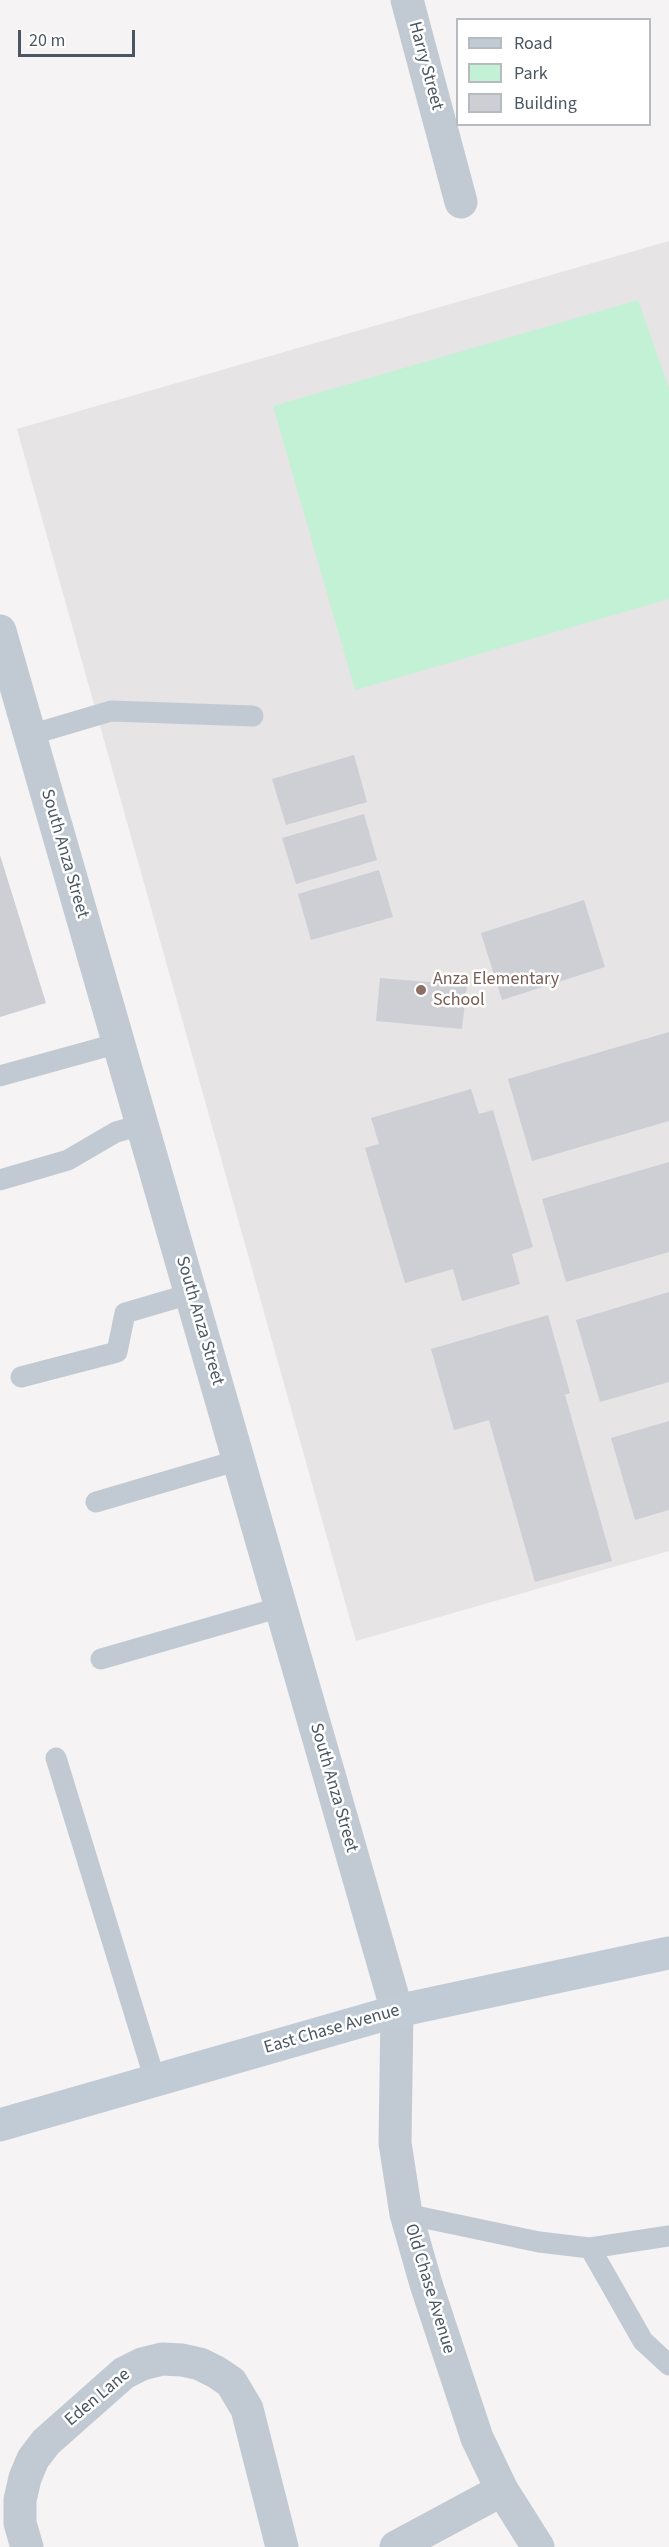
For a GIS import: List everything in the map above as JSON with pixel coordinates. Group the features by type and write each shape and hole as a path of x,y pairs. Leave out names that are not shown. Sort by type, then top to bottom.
{"main road":[{"name":"East Chase Avenue","path":"0,2125 397,2011 669,1953"}],"street":[{"name":"Harry Street","path":"407,0 461,202"},
{"name":"South Anza Street","path":"0,631 397,2011"},
{"name":"Old Chase Avenue","path":"397,2011 395,2143 406,2214 426,2284 477,2439 502,2490 538,2547"},
{"name":"Eden Lane","path":"27,2547 20,2523 20,2500 25,2478 33,2459 46,2442 123,2373 142,2364 162,2359 200,2364 231,2382 247,2409 282,2547"},
{"path":"396,2547 502,2490"}],"lane":[{"path":"30,735 111,711 253,716"},
{"path":"0,1076 118,1043"},
{"path":"0,1180 68,1160 116,1132 142,1125"},
{"path":"21,1377 117,1352 125,1313 190,1293"},
{"path":"96,1502 239,1460"},
{"path":"101,1659 281,1607"},
{"path":"56,1758 155,2080"},
{"path":"406,2214 539,2242 590,2248 669,2236"},
{"path":"590,2248 643,2341 669,2365"}],"shaded area":[{"name":"Anza Elementary School","path":"669,241 669,1551 356,1641 17,429"}],"green space":[{"path":"638,300 669,388 669,599 355,690 273,406"}],"building":[{"path":"354,755 367,802 286,825 272,779"},
{"path":"364,814 377,860 296,884 282,838"},
{"path":"0,855 46,1003 0,1017"},
{"path":"379,870 393,917 311,940 298,894"},
{"path":"584,900 605,967 502,1000 481,933"},
{"path":"380,978 467,985 462,1029 376,1021"},
{"path":"669,1032 669,1121 532,1161 508,1079"},
{"path":"471,1089 479,1114 493,1110 533,1247 512,1254 520,1284 462,1301 453,1269 405,1283 365,1148 379,1144 371,1118"},
{"path":"669,1162 669,1252 566,1282 542,1199"},
{"path":"669,1292 669,1382 600,1402 576,1320"},
{"path":"548,1315 570,1393 565,1395 612,1561 535,1582 489,1420 454,1430 431,1349"},
{"path":"669,1421 669,1510 635,1520 611,1438"}],"place":[{"name":"Anza Elementary School","path":"421,990"}]}
